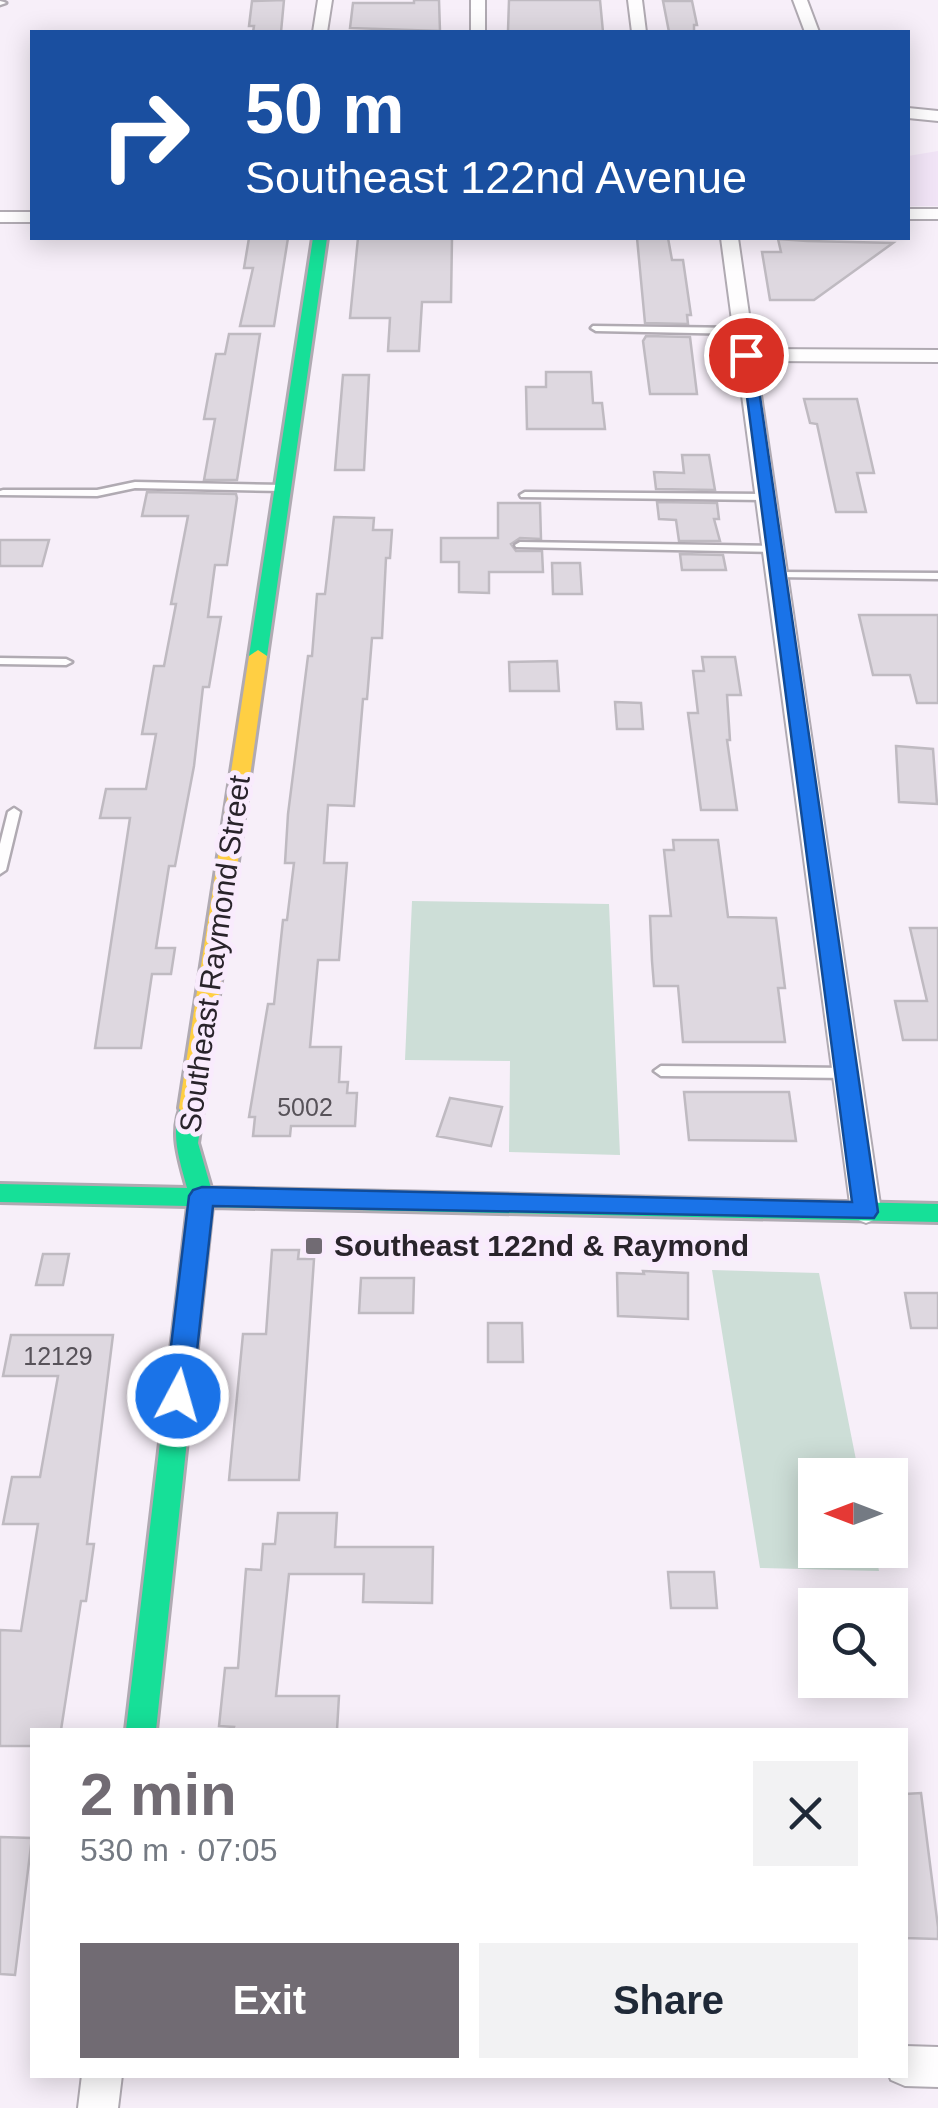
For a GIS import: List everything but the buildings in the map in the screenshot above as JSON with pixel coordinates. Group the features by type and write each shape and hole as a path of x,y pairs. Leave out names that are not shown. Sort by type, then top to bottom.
{"street":[{"path":"320,30 325,0"},
{"path":"478,0 478,30"},
{"path":"635,0 639,30"},
{"path":"800,0 811,30"},
{"path":"910,113 938,116"},
{"path":"910,214 938,214"},
{"path":"0,218 30,217"},
{"name":"Southeast Raymond Street","path":"141,1728 202,1196 186,1143 320,240"},
{"path":"729,240 866,1212"},
{"path":"746,355 938,356"},
{"path":"0,1192 938,1213"},
{"path":"908,2066 938,2067"},
{"path":"98,2108 102,2078"}],"lane":[{"path":"596,328 743,331"},
{"path":"3,493 97,493 135,485 285,488"},
{"path":"526,495 766,497"},
{"path":"520,545 774,549"},
{"path":"777,575 938,576"},
{"path":"0,662 66,662"},
{"path":"0,870 14,812"},
{"path":"660,1071 847,1073"}],"shaded area":[{"path":"938,151 938,206 910,206 910,156"},
{"path":"412,901 609,904 620,1155 509,1152 510,1061 405,1060"},
{"path":"712,1270 819,1273 856,1458 798,1458 798,1568 879,1571 760,1568"}],"traffic: fast":[{"path":"258,656 320,240"},
{"path":"141,1728 201,1196 186,1143 191,1108"},
{"path":"0,1193 938,1213"}],"traffic: slow":[{"path":"191,1108 258,656"}],"place":[{"name":"Southeast 122nd & Raymond","path":"314,1246"}],"route":[{"path":"178,1396 202,1196 866,1212 746,355"}]}
